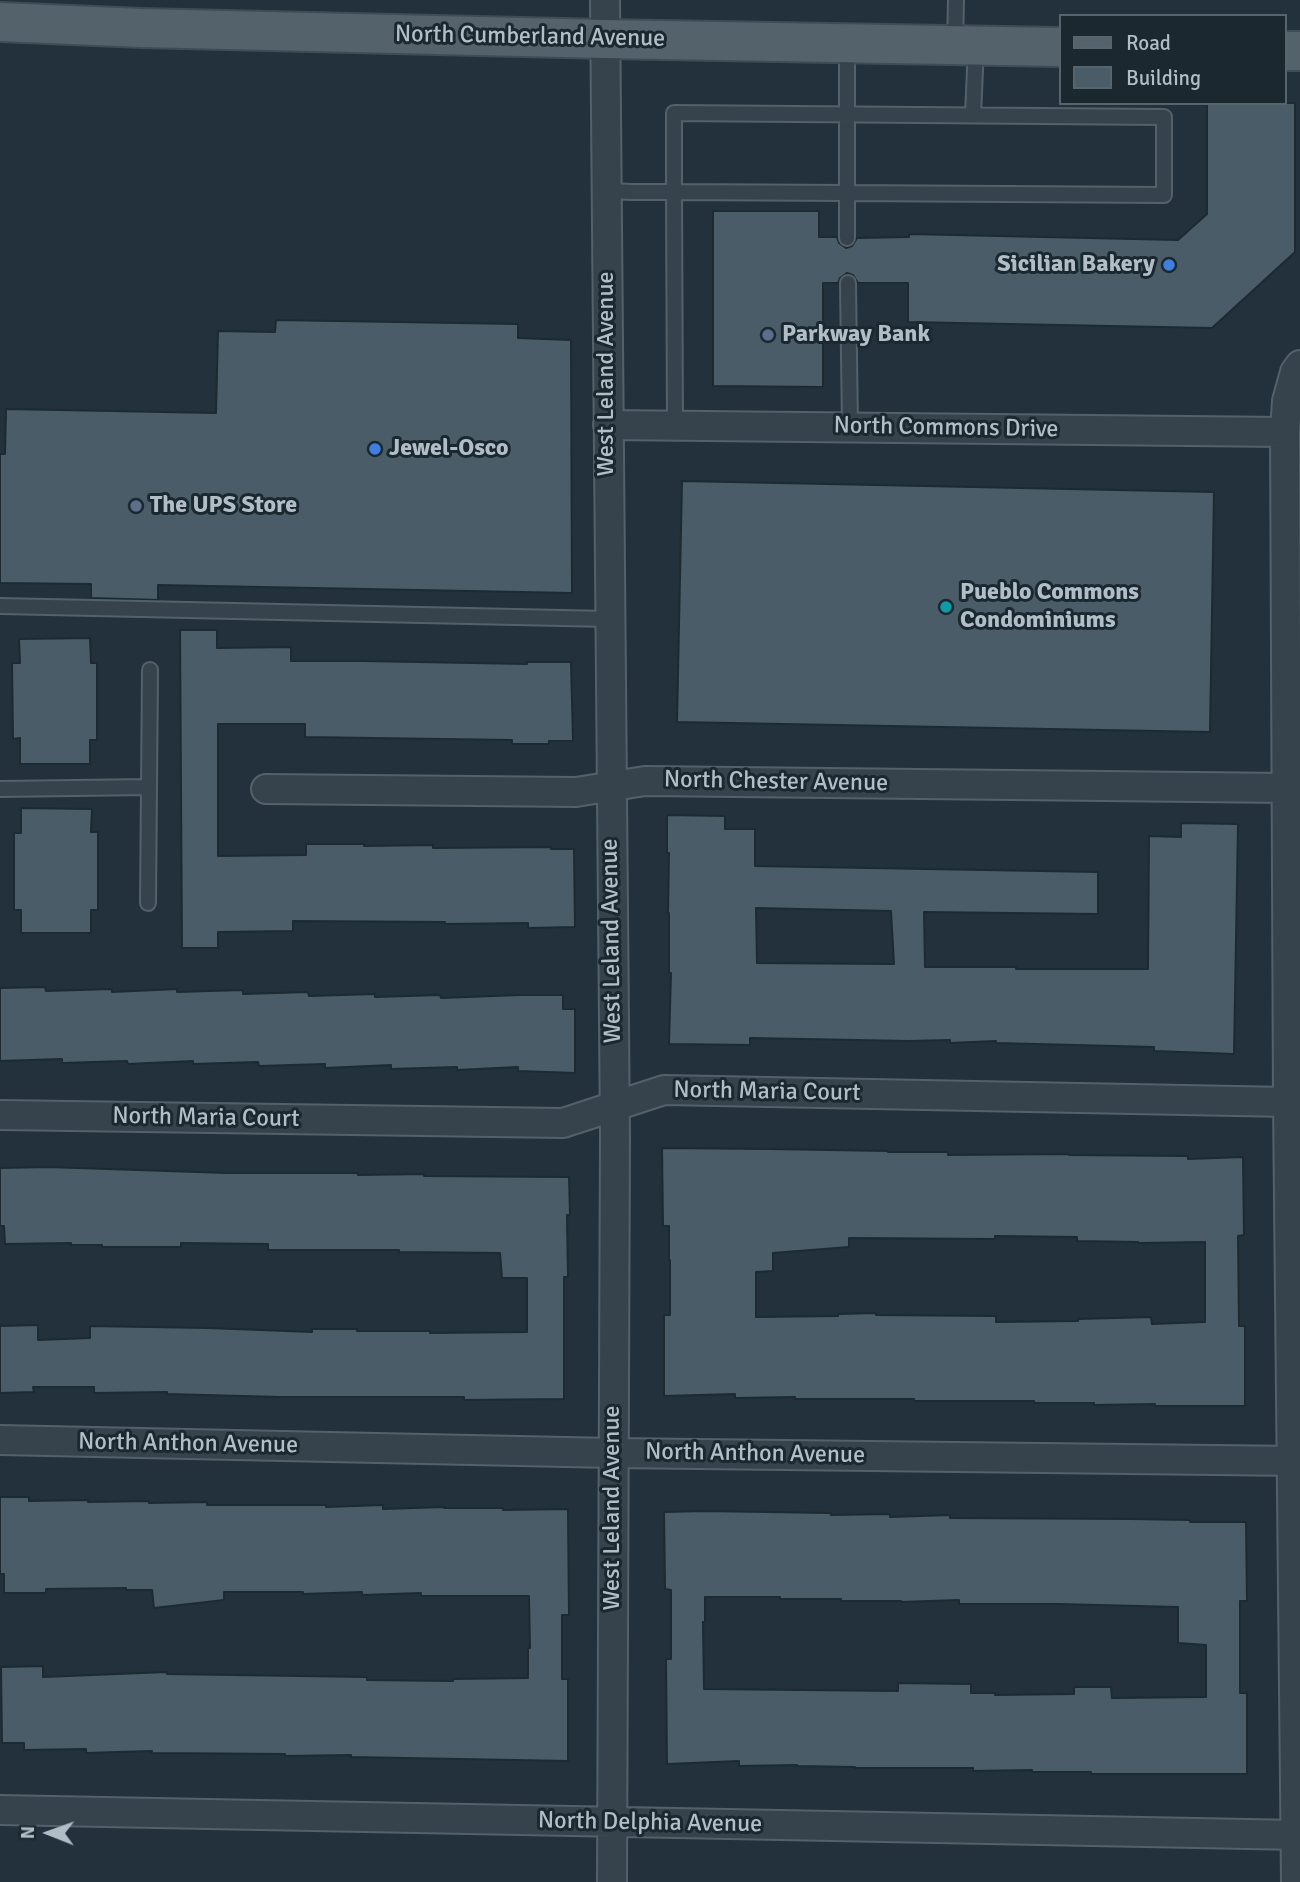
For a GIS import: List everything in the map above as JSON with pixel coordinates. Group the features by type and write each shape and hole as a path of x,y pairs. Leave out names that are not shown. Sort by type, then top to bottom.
{"main road":[{"name":"North Cumberland Avenue","path":"0,22 605,39 1058,47"}],"street":[{"name":"West Leland Avenue","path":"605,0 614,1106 612,1882"},
{"path":"1296,1882 1296,1461 1288,1102 1285,432 1287,401 1294,372 1300,365"},
{"name":"North Commons Drive","path":"608,425 1285,432"},
{"name":"North Chester Avenue","path":"266,789 576,792 645,781 1287,788"},
{"name":"North Maria Court","path":"0,1115 564,1123 664,1090 1288,1102"},
{"name":"North Anthon Avenue","path":"0,1440 613,1453 1296,1461"},
{"name":"North Delphia Avenue","path":"0,1810 1298,1835"}],"lane":[{"path":"956,0 965,45 973,115"},
{"path":"847,43 847,238"},
{"path":"606,191 674,192 1164,195 1164,117 674,113 674,192 675,425"},
{"path":"848,283 850,427"},
{"path":"0,606 609,619"},
{"path":"148,903 149,670"},
{"path":"0,789 149,787"}],"building":[{"path":"1295,103 1295,252 1212,328 908,322 908,283 858,283 853,275 847,273 838,283 823,283 823,387 713,386 713,211 819,211 819,237 837,237 839,243 846,248 852,246 857,238 909,237 909,234 1178,240 1207,214 1207,105"},
{"path":"276,320 518,324 518,338 571,340 572,593 158,585 158,600 91,598 91,584 0,583 0,454 5,454 6,409 216,413 218,331 275,332"},
{"name":"Pueblo Commons Condominiums","path":"682,481 1214,492 1210,732 677,722"},
{"path":"180,630 217,630 217,648 291,647 291,661 527,664 571,662 573,741 512,744 512,740 305,737 305,724 218,724 218,856 306,855 306,844 574,849 575,927 528,928 528,923 293,921 293,931 218,932 218,948 182,948"},
{"path":"90,638 91,663 97,663 97,740 90,740 90,764 20,764 20,738 13,739 12,663 20,663 19,639"},
{"path":"21,808 92,809 91,832 98,832 98,910 91,910 91,933 21,933 21,910 14,910 14,833 21,833"},
{"path":"667,815 725,816 725,829 755,829 755,866 1098,872 1098,914 924,912 925,967 1148,969 1149,836 1181,837 1181,823 1238,824 1234,1054 1154,1051 1154,1047 996,1041 950,1043 950,1040 750,1038 750,1045 669,1044 671,973","holes":["756,908 891,911 894,964 757,963"]},
{"path":"45,987 46,991 177,989 177,992 243,990 243,994 308,992 309,996 375,994 375,997 440,995 441,998 563,995 563,1009 575,1009 575,1073 518,1071 518,1067 457,1070 457,1067 391,1069 391,1065 325,1068 325,1064 259,1066 258,1062 128,1064 127,1061 62,1063 62,1059 0,1061 0,988"},
{"path":"662,1148 948,1152 948,1155 1188,1156 1188,1159 1243,1157 1244,1235 1238,1236 1239,1326 1245,1326 1245,1406 735,1398 735,1394 664,1396 664,1315 670,1315 670,1260 669,1226 663,1226","holes":["1077,1237 1077,1241 1205,1242 1205,1322 1152,1324 1151,1317 996,1322 996,1316 876,1313 756,1317 756,1272 773,1271 773,1253 849,1247 849,1238"]},
{"path":"0,1168 227,1173 569,1177 568,1277 564,1277 564,1399 464,1400 464,1397 94,1393 94,1387 33,1387 34,1392 0,1393 0,1326 38,1325 38,1340 90,1338 90,1326 312,1332 312,1329 357,1329 430,1333 527,1332 527,1278 502,1278 500,1253 268,1250 268,1244 181,1243 181,1247 102,1247 71,1243 5,1244 4,1226 0,1226"},
{"path":"0,1497 29,1497 29,1501 207,1502 207,1505 383,1505 383,1509 568,1509 569,1615 562,1615 562,1679 568,1679 568,1761 151,1753 152,1751 86,1753 86,1749 24,1750 24,1743 2,1743 1,1667 43,1666 43,1677 167,1672 453,1681 528,1678 530,1648 529,1596 224,1592 224,1600 154,1608 152,1590 46,1589 46,1593 4,1593 4,1574 0,1574"},
{"path":"664,1512 1246,1522 1247,1601 1240,1601 1240,1693 1247,1693 1247,1774 1091,1774 1032,1770 973,1771 973,1768 739,1766 739,1761 667,1764 666,1659 671,1659 671,1590 665,1589","holes":["705,1597 780,1597 841,1601 959,1600 959,1604 1178,1607 1178,1643 1206,1645 1206,1697 1112,1698 1111,1687 1074,1687 1074,1694 995,1695 971,1693 971,1684 898,1683 898,1691 704,1689"]}],"place":[{"name":"Sicilian Bakery","path":"1169,265"},
{"name":"Parkway Bank","path":"768,335"},
{"name":"Jewel-Osco","path":"375,449"},
{"name":"The UPS Store","path":"136,506"},
{"name":"Pueblo Commons Condominiums","path":"946,607"}]}
